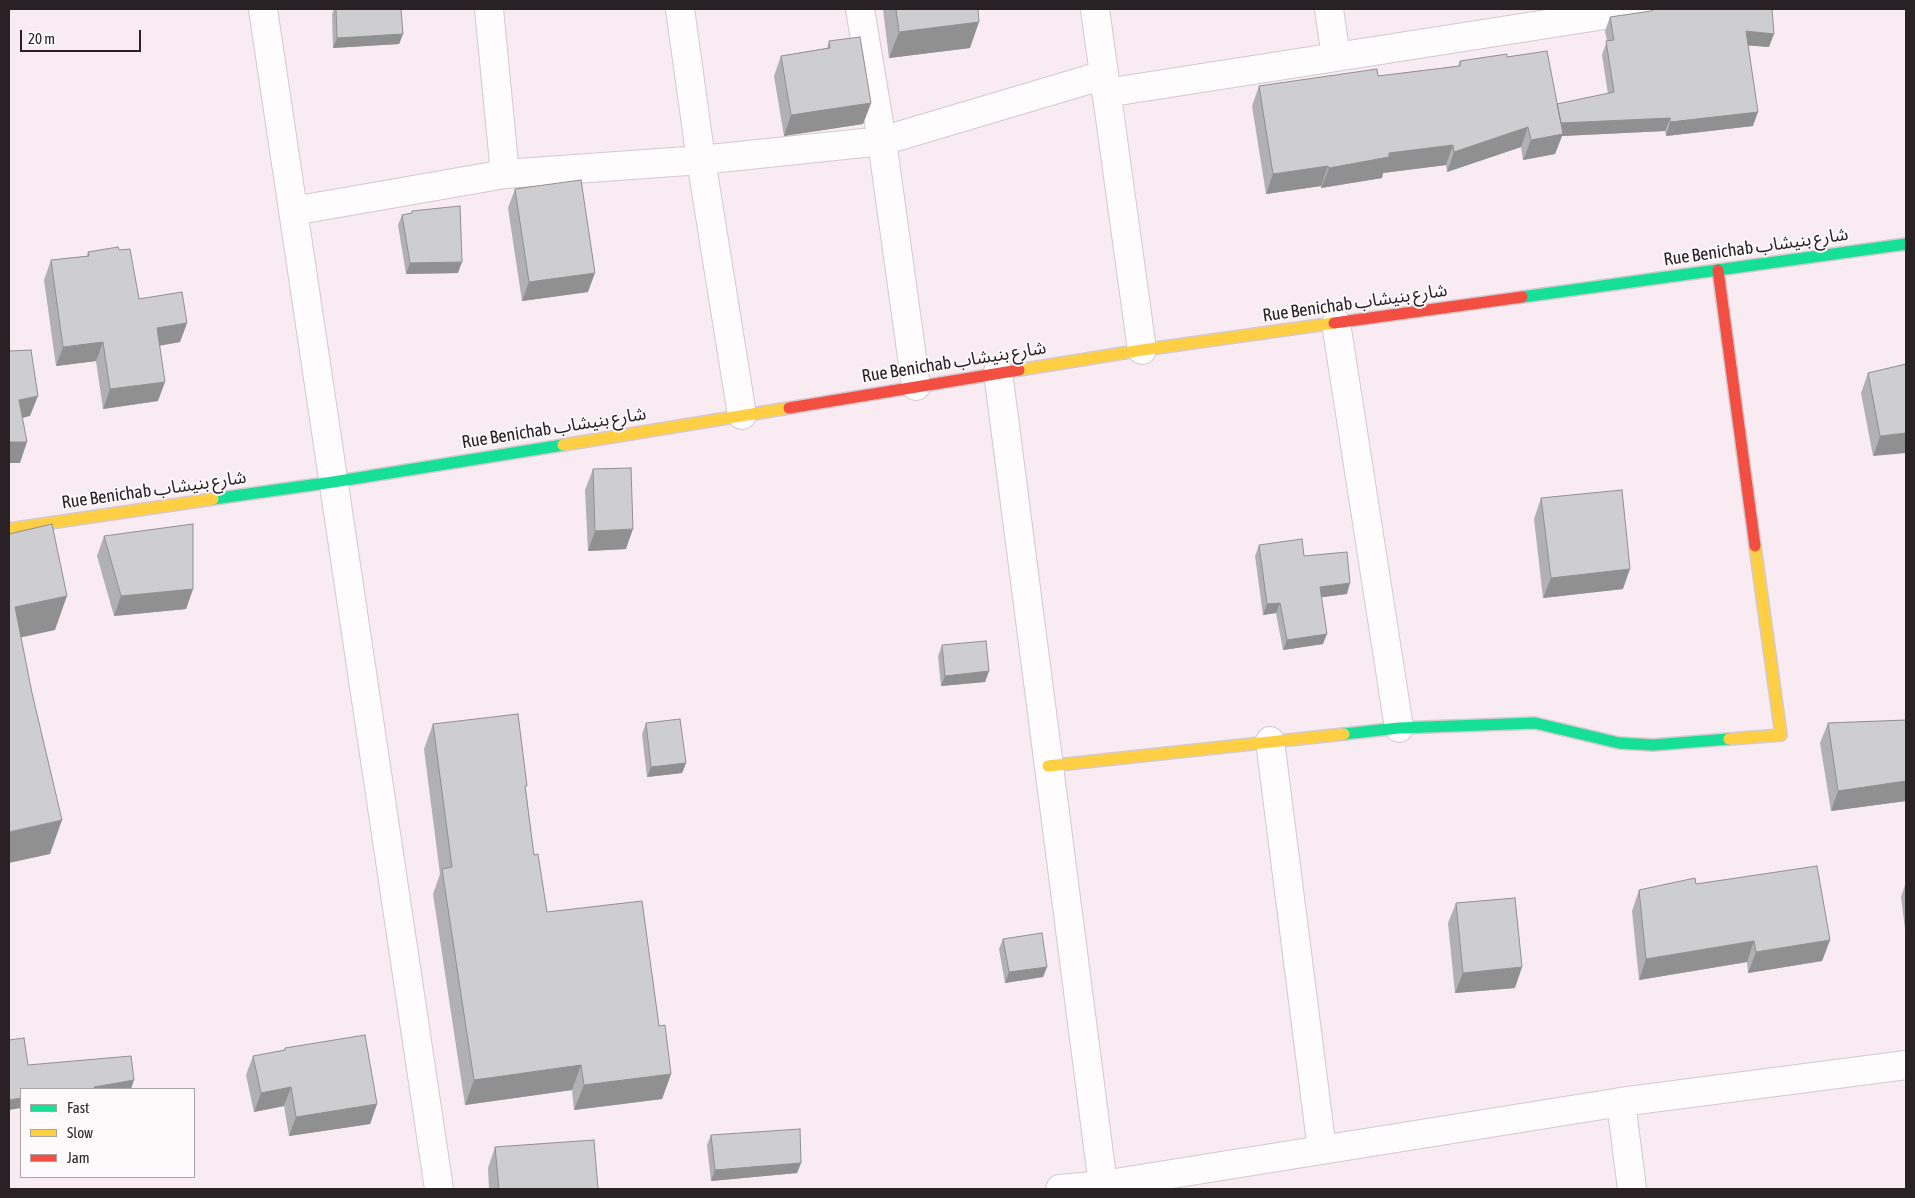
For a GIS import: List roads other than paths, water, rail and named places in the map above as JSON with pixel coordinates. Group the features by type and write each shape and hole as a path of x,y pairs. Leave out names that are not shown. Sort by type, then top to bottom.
{"street":[{"path":"263,9 439,1189"},
{"path":"489,9 505,174"},
{"path":"680,9 701,160 742,415"},
{"path":"860,9 882,141 916,386"},
{"path":"1095,9 1142,350"},
{"path":"1329,9 1336,57"},
{"path":"293,211 505,174 701,160 882,141 1105,84 1336,57 1513,19 1643,9"},
{"name":"Rue Benichab شارع بنيشاب","path":"9,528 333,482 1142,350 1906,244"},
{"path":"1048,766 1399,728 1535,723 1620,743 1653,745 1781,735 1718,270"},
{"path":"1336,323 1399,728"},
{"path":"998,372 1103,1185"},
{"path":"1270,742 1322,1150"},
{"path":"1060,1189 1103,1185 1621,1102 1906,1064"},
{"path":"1621,1102 1632,1189"}]}
